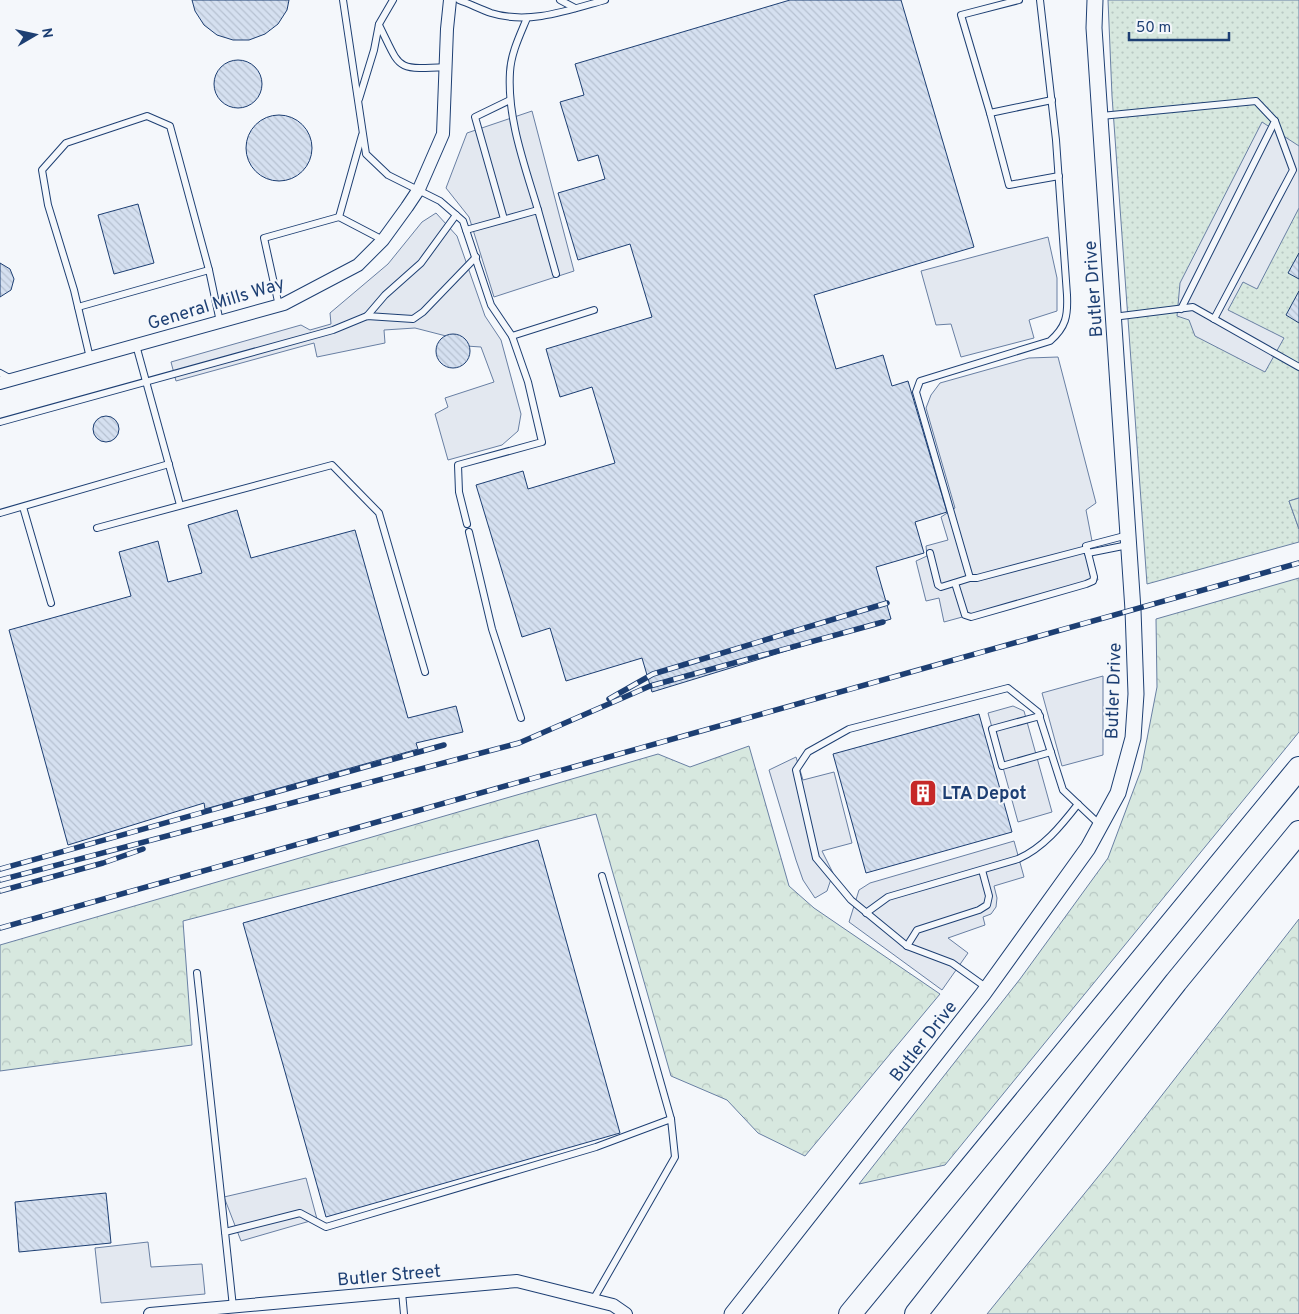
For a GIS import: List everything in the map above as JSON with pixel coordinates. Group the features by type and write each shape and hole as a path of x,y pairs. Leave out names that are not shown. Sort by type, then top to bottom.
{"highway":[{"path":"850,1314 1299,768"},
{"path":"916,1314 1176,982 1299,832"}],"street":[{"name":"General Mills Way","path":"0,383 279,306 358,264 383,240 419,189 444,134 446,67 458,0"},
{"name":"Butler Drive","path":"732,1314 988,988 1088,848 1118,793 1133,738 1136,694 1114,317 1094,28 1095,0"},
{"name":"Butler Street","path":"150,1314 211,1311 232,1307 517,1282 613,1304 626,1314"}],"lane":[{"path":"343,0 366,154 388,175 440,201 463,221 491,305 512,336 528,382 542,442 458,464 459,492 467,524"},
{"path":"358,103 374,50 379,24 393,0"},
{"path":"458,0 493,14 528,18 605,0"},
{"path":"560,0 574,8"},
{"path":"1019,0 961,14 1009,185 1059,176"},
{"path":"970,578 916,392 920,381 1050,341 1062,331 1067,310 1059,176 1040,0"},
{"path":"528,18 515,45 510,71 510,100 515,128 556,274"},
{"path":"379,24 398,63 411,70 446,67"},
{"path":"504,219 475,118 510,100"},
{"path":"990,113 1052,100"},
{"path":"1100,116 1256,101 1275,121 1293,170 1214,320"},
{"path":"90,358 78,307 48,205 42,170 66,143 146,116 170,126 209,270 220,322"},
{"path":"1181,309 1275,121"},
{"path":"339,217 362,132"},
{"path":"466,230 538,210"},
{"path":"367,316 385,295 420,263 456,215"},
{"path":"279,306 264,238 339,217 383,240"},
{"path":"0,422 146,380 333,330 367,316 413,319 476,257"},
{"path":"78,307 209,270"},
{"path":"1114,317 1193,307 1299,367"},
{"path":"512,336 594,310"},
{"path":"136,345 180,505"},
{"path":"0,373 13,380"},
{"path":"0,513 169,464"},
{"path":"97,528 332,465 378,513 425,672"},
{"path":"23,507 51,603"},
{"path":"469,532 492,629 521,718"},
{"path":"930,553 938,585 941,587 970,578 977,578 1128,540"},
{"path":"955,582 966,615 971,616 1094,581 1087,550"},
{"path":"988,988 952,963 907,946 851,900 816,858 796,770 808,752 849,729 1008,688 1038,712 1063,790 1100,825"},
{"path":"1040,716 992,729 1002,766 1051,752"},
{"path":"866,913 888,897 1018,859 1036,851 1066,820 1078,804"},
{"path":"907,946 917,930 978,910 987,905 989,896 982,870"},
{"path":"593,1300 674,1157 671,1119 602,876"},
{"path":"198,973 232,1307"},
{"path":"225,1232 300,1213 326,1227 596,1147 671,1119"},
{"path":"402,1292 404,1314"}],"green space":[{"path":"1108,0 1299,0 1299,498 1289,501 1299,529 1299,542 1147,584 1112,96"},
{"path":"1299,498 1299,529 1289,501"},
{"path":"1299,578 1299,732 945,1165 859,1184 1020,979 1108,858 1141,770 1157,687 1156,619"},
{"path":"749,746 789,886 814,908 940,994 805,1156 758,1133 727,1100 671,1076 596,814 183,921 192,1045 0,1071 0,945 658,754 690,767"},
{"path":"1299,919 1299,1314 987,1314 1110,1162"}],"shaded area":[{"path":"532,111 574,271 494,297 469,217 446,188 467,133"},
{"path":"1262,122 1299,146 1299,208 1257,289 1243,282 1228,310 1284,338 1265,372 1195,336 1189,320 1177,316 1180,283"},
{"path":"436,213 457,236 485,316 501,340 521,414 518,431 502,445 448,460 435,414 448,407 445,398 494,382 481,347 466,346 450,337 415,328 384,330 385,343 317,357 314,343 176,381 171,362 301,325 310,330 331,324 330,313 388,264 422,222"},
{"path":"1048,237 1057,278 1057,311 1029,320 1034,338 961,357 951,324 936,325 921,271"},
{"path":"1058,357 1096,503 1086,510 1092,541 1092,559 1098,580 944,622 939,598 926,601 916,561 927,556 926,546 948,540 941,517 955,508 926,408 931,395 940,383 1029,358"},
{"path":"1103,676 1103,755 1062,766 1042,693"},
{"path":"1013,706 1024,711 1052,812 1018,822 988,713"},
{"path":"796,757 803,780 834,772 852,843 822,851 833,873 827,891 815,898 803,880 769,770"},
{"path":"1014,841 1024,877 994,886 997,898 996,907 991,914 983,917 985,925 948,938 968,953 942,990 849,922 859,890 870,883"},
{"path":"306,1178 317,1219 241,1241 224,1197"},
{"path":"148,1242 151,1267 202,1264 205,1294 101,1303 95,1248"}],"building":[{"path":"192,0 289,0 287,10 278,24 265,34 249,40 233,40 217,35 204,25 195,11"},
{"path":"790,0 901,0 974,247 814,295 836,369 883,355 892,386 908,381 947,512 915,522 924,553 876,567 891,619 652,692 642,658 566,681 550,628 522,637 476,485 523,471 528,489 615,463 592,387 560,397 546,349 652,317 630,244 578,260 558,193 605,179 598,155 578,161 560,102 584,95 575,64"},
{"path":"233,60 243,60 252,64 258,70 261,75 261,93 252,104 243,108 233,108 224,104 218,98 214,89 214,79 218,70 224,64"},
{"path":"279,115 292,118 302,125 309,135 312,148 309,161 302,171 292,178 279,181 266,178 256,171 249,161 246,148 249,135 256,125 266,118"},
{"path":"138,204 154,263 114,274 98,215"},
{"path":"1299,253 1299,279 1288,273"},
{"path":"0,263 10,269 14,279 11,290 0,297"},
{"path":"1299,291 1299,323 1286,315"},
{"path":"453,334 460,335 465,339 469,344 469,358 465,363 460,367 453,368 446,367 441,363 437,358 436,351 437,344 441,339 446,335"},
{"path":"106,416 115,420 119,429 115,438 106,442 97,438 93,429 97,420"},
{"path":"237,510 251,558 355,530 408,718 456,706 463,732 416,743 418,749 205,809 204,803 68,845 9,630 131,596 119,552 158,541 168,582 202,573 188,525"},
{"name":"LTA Depot","path":"979,714 1012,832 866,873 833,754"},
{"path":"538,840 620,1133 326,1217 243,923"},
{"path":"106,1193 111,1243 19,1252 15,1202"}],"railway":[{"path":"0,928 1299,563"},
{"path":"609,699 653,674 887,603"},
{"path":"0,880 519,743 650,686 883,622"},
{"path":"0,869 444,745"},
{"path":"0,891 103,863 143,849"}],"place":[{"name":"LTA Depot","path":"923,793"}]}
